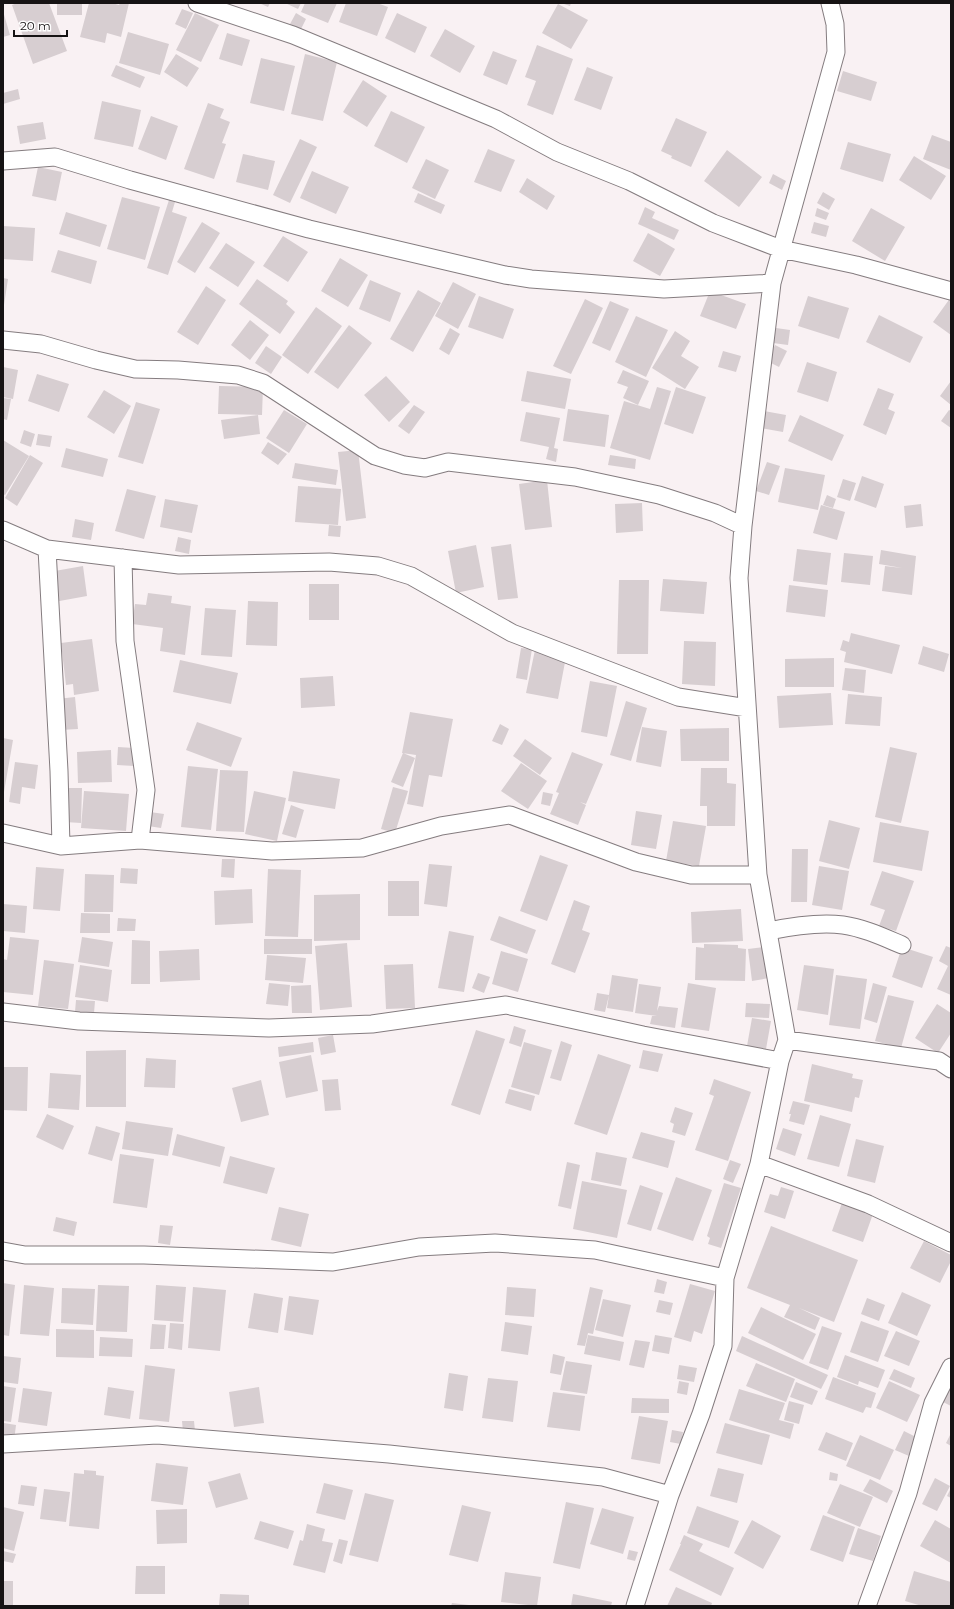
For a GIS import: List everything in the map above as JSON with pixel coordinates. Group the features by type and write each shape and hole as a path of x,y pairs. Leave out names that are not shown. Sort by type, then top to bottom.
{"street":[{"path":"198,3 293,35 496,119 557,152 629,181 713,222 781,249 856,265 951,291"},
{"path":"635,1606 670,1495 701,1414 723,1346 725,1278 759,1164 780,1061 788,1040 758,875 739,578 743,526 772,283 836,52 835,24 830,3"},
{"path":"3,161 55,157 130,180 309,228 505,275 531,279 664,290 772,283"},
{"path":"3,340 41,344 135,370 178,370 238,375 263,383 375,456 404,465 425,468 448,462 575,477 659,495 715,513 743,526"},
{"path":"3,530 47,549 179,565 329,562 378,566 411,576 512,633 678,697 748,708"},
{"path":"47,549 59,771 61,846"},
{"path":"124,558 125,641 146,790 140,840"},
{"path":"3,833 61,846 140,840 272,851 362,848 441,826 510,815 636,862 691,875 758,875"},
{"path":"769,931 799,925 843,925 874,933 902,945"},
{"path":"3,1012 79,1021 269,1028 372,1024 506,1005 642,1035 780,1061"},
{"path":"788,1040 939,1061 951,1069"},
{"path":"759,1164 868,1204 951,1243"},
{"path":"3,1251 25,1255 144,1255 333,1262 420,1247 495,1243 595,1250 725,1278"},
{"path":"867,1606 908,1493 933,1403 951,1367"},
{"path":"3,1444 157,1435 389,1454 603,1477 670,1495"}],"building":[{"path":"17,3 49,3 67,51 33,64 12,5"},
{"path":"57,3 82,3 82,15 57,15"},
{"path":"89,3 112,3 119,5 120,3 129,3 121,37 107,33 105,43 80,37"},
{"path":"259,3 270,3 268,7"},
{"path":"285,3 301,3 298,9"},
{"path":"305,3 337,3 328,23 301,12"},
{"path":"346,3 377,3 388,7 377,36 339,22"},
{"path":"561,3 571,3 570,6"},
{"path":"558,4 588,20 571,49 542,33"},
{"path":"182,9 193,13 186,29 175,24"},
{"path":"3,11 10,35 3,37"},
{"path":"195,13 219,25 201,62 176,50"},
{"path":"296,13 306,19 301,29 290,24"},
{"path":"397,13 427,27 415,53 385,38"},
{"path":"445,29 475,46 460,73 430,56"},
{"path":"128,32 169,44 160,75 119,63"},
{"path":"227,33 250,40 242,66 219,59"},
{"path":"537,45 573,59 553,115 527,105 536,81 525,77"},
{"path":"493,51 517,60 507,85 483,75"},
{"path":"176,54 199,68 187,87 164,72"},
{"path":"305,54 337,62 323,121 291,114"},
{"path":"261,58 295,66 284,111 250,103"},
{"path":"116,65 145,77 140,88 111,76"},
{"path":"587,67 613,77 601,110 574,100"},
{"path":"843,71 877,82 871,101 837,91"},
{"path":"363,80 387,96 367,127 343,112"},
{"path":"18,89 20,99 3,104 3,93"},
{"path":"102,101 141,110 133,147 94,139"},
{"path":"208,103 224,109 220,118 230,122 222,143 226,144 214,179 184,169"},
{"path":"391,111 425,127 407,163 374,146"},
{"path":"151,116 178,126 166,160 138,149"},
{"path":"676,118 707,132 691,167 671,158 672,156 661,151"},
{"path":"43,122 46,139 20,144 17,126"},
{"path":"932,135 951,142 951,170 923,159"},
{"path":"300,139 317,147 290,203 273,195"},
{"path":"848,142 891,154 883,182 840,169"},
{"path":"488,149 515,160 501,192 474,182"},
{"path":"727,150 762,177 739,207 704,181"},
{"path":"243,154 275,161 268,190 236,182"},
{"path":"914,156 946,176 931,200 899,180"},
{"path":"426,159 449,170 435,199 412,188"},
{"path":"38,167 62,172 56,201 32,196"},
{"path":"312,171 349,187 336,214 300,198"},
{"path":"773,174 786,181 782,190 769,183"},
{"path":"527,178 555,196 547,210 519,192"},
{"path":"823,192 835,199 829,210 817,203"},
{"path":"418,193 445,205 441,214 414,202"},
{"path":"122,197 160,207 145,260 107,249"},
{"path":"169,200 175,202 172,212 187,217 168,275 147,268"},
{"path":"645,207 655,212 652,218 679,230 674,240 638,224"},
{"path":"817,208 829,213 826,220 815,216"},
{"path":"871,208 905,227 885,261 852,241"},
{"path":"66,212 107,225 100,247 59,234"},
{"path":"202,222 220,233 195,273 177,262"},
{"path":"814,222 829,226 826,237 811,233"},
{"path":"3,226 35,228 33,261 3,259"},
{"path":"648,233 675,249 660,276 633,261"},
{"path":"283,236 308,252 288,282 263,266"},
{"path":"226,243 255,262 238,287 209,268"},
{"path":"58,250 97,261 91,284 51,272"},
{"path":"340,258 368,275 348,307 321,291"},
{"path":"3,278 8,279 4,305 3,304"},
{"path":"257,279 288,301 286,304 295,312 280,334 239,304"},
{"path":"370,280 401,293 390,322 359,309"},
{"path":"453,282 476,294 458,329 435,316"},
{"path":"206,286 226,300 198,345 177,332"},
{"path":"418,290 441,303 413,352 390,339"},
{"path":"710,291 746,304 736,329 700,316"},
{"path":"479,296 514,309 503,339 468,327"},
{"path":"808,296 849,308 839,339 798,326"},
{"path":"951,297 951,335 933,322"},
{"path":"585,299 603,308 571,374 553,366"},
{"path":"610,301 629,309 610,351 592,343"},
{"path":"316,307 342,326 308,374 282,355"},
{"path":"879,315 923,337 910,363 866,342"},
{"path":"636,316 668,330 646,377 615,362"},
{"path":"250,320 269,335 250,360 231,345"},
{"path":"349,325 372,343 338,389 314,372"},
{"path":"450,328 460,334 449,355 439,349"},
{"path":"776,328 790,330 788,345 773,343"},
{"path":"675,331 690,341 681,356 699,367 685,389 652,368"},
{"path":"775,345 787,351 779,367 767,361"},
{"path":"266,346 282,357 271,374 255,363"},
{"path":"723,351 741,356 736,372 718,367"},
{"path":"807,362 837,372 828,402 797,392"},
{"path":"3,367 18,370 13,399 3,397"},
{"path":"623,370 649,381 638,405 623,398 628,387 617,383"},
{"path":"527,371 571,379 565,409 521,401"},
{"path":"37,374 69,384 59,412 28,401"},
{"path":"386,376 410,402 389,422 364,395"},
{"path":"951,381 951,405 940,396"},
{"path":"219,386 263,387 262,415 218,414"},
{"path":"657,387 671,391 650,460 610,448 624,401 650,409"},
{"path":"676,387 706,397 693,434 664,424"},
{"path":"878,388 894,394 888,409 895,412 886,435 863,425"},
{"path":"104,390 131,406 114,434 87,417"},
{"path":"3,398 11,399 7,420 3,419"},
{"path":"136,402 160,409 143,464 118,457"},
{"path":"414,405 425,412 409,434 398,426"},
{"path":"568,409 609,415 605,447 563,441"},
{"path":"284,410 307,424 289,453 266,438"},
{"path":"949,410 951,411 951,428 941,421"},
{"path":"764,411 786,415 783,432 761,428"},
{"path":"526,412 560,418 554,448 558,449 556,462 546,459 549,447 520,441"},
{"path":"258,415 260,434 224,439 221,420"},
{"path":"800,415 844,435 832,461 788,441"},
{"path":"24,430 35,434 31,447 20,443"},
{"path":"38,434 52,436 50,447 36,445"},
{"path":"3,440 29,456 5,495 3,494"},
{"path":"268,442 287,454 278,465 261,453"},
{"path":"66,448 108,459 103,477 61,467"},
{"path":"358,450 366,518 346,521 338,452"},
{"path":"30,455 43,463 17,506 5,498"},
{"path":"610,455 636,459 635,469 608,465"},
{"path":"767,462 780,466 769,495 756,491"},
{"path":"295,463 338,470 336,485 292,478"},
{"path":"785,468 825,475 818,510 778,502"},
{"path":"862,476 884,484 876,508 854,500"},
{"path":"843,479 856,483 850,501 837,497"},
{"path":"547,480 552,527 525,530 519,484"},
{"path":"298,486 341,489 338,525 295,522"},
{"path":"127,489 156,496 144,539 115,531"},
{"path":"827,495 836,499 833,508 823,505"},
{"path":"165,499 198,505 192,533 160,527"},
{"path":"642,503 643,531 616,533 615,504"},
{"path":"921,504 923,526 906,528 904,506"},
{"path":"821,505 845,512 837,540 813,533"},
{"path":"75,519 94,523 91,540 72,537"},
{"path":"329,525 341,526 340,537 328,536"},
{"path":"178,537 191,540 189,554 175,551"},
{"path":"511,544 518,598 498,600 491,547"},
{"path":"476,545 484,587 456,593 448,551"},
{"path":"797,549 831,553 827,585 793,581"},
{"path":"881,550 916,556 912,595 882,591 885,566 902,568 879,564"},
{"path":"844,553 873,556 870,585 841,582"},
{"path":"83,566 87,596 54,602 49,572"},
{"path":"663,579 707,582 704,614 660,611"},
{"path":"619,580 649,580 648,654 617,654"},
{"path":"309,584 339,584 339,620 309,620"},
{"path":"789,585 828,590 825,617 786,612"},
{"path":"148,593 172,596 171,603 191,606 185,655 160,651 163,628 132,624 135,604 146,605"},
{"path":"248,601 278,602 277,646 246,645"},
{"path":"205,608 236,610 232,657 201,655"},
{"path":"851,633 900,645 892,674 844,662 846,652 840,650 843,640 849,642"},
{"path":"92,639 99,691 74,695 73,684 66,685 61,643"},
{"path":"684,641 716,642 715,686 682,684"},
{"path":"923,646 949,654 944,672 918,664"},
{"path":"521,648 532,649 527,680 516,678"},
{"path":"535,650 566,657 558,699 526,693"},
{"path":"834,658 834,687 785,687 785,659"},
{"path":"180,660 238,673 231,704 173,692"},
{"path":"845,668 866,670 864,693 842,690"},
{"path":"333,676 335,706 301,708 300,678"},
{"path":"590,681 617,686 607,737 581,732"},
{"path":"831,693 833,725 779,728 777,696"},
{"path":"848,694 882,697 880,726 845,724"},
{"path":"75,697 78,729 60,730 57,699"},
{"path":"626,701 647,708 631,761 610,755"},
{"path":"410,712 453,719 442,777 429,775 423,807 407,804 416,755 402,753"},
{"path":"197,722 242,738 231,767 186,750"},
{"path":"500,724 509,729 502,745 492,741"},
{"path":"642,727 667,731 661,767 636,762"},
{"path":"729,728 729,761 681,761 680,729"},
{"path":"3,738 13,740 4,792 3,791"},
{"path":"525,739 552,758 540,775 513,756"},
{"path":"118,747 134,748 134,766 117,765"},
{"path":"890,747 917,753 901,823 875,817"},
{"path":"111,750 112,782 78,783 77,752"},
{"path":"572,752 603,764 586,804 580,802 586,805 578,825 550,814 559,793 556,792"},
{"path":"403,753 415,758 403,787 391,782"},
{"path":"15,762 38,765 35,789 22,787 20,804 9,802"},
{"path":"521,763 547,781 528,809 501,791"},
{"path":"188,766 218,769 211,830 181,827"},
{"path":"701,768 727,768 727,783 736,784 735,826 707,826 707,806 700,806"},
{"path":"220,770 248,771 244,832 216,831"},
{"path":"293,771 340,779 335,809 288,801"},
{"path":"393,787 408,791 395,833 381,829"},
{"path":"67,788 82,788 81,823 65,822"},
{"path":"84,791 129,794 126,831 81,828"},
{"path":"254,791 286,798 277,841 245,834"},
{"path":"543,792 553,794 550,806 541,804"},
{"path":"291,805 304,810 296,838 282,834"},
{"path":"636,811 662,815 656,849 631,845"},
{"path":"150,812 164,814 161,828 148,826"},
{"path":"829,820 860,828 849,869 819,861"},
{"path":"673,821 706,826 699,866 666,861"},
{"path":"880,822 929,831 922,871 873,862"},
{"path":"792,849 808,849 807,902 791,902"},
{"path":"540,855 568,865 547,921 520,911"},
{"path":"222,859 235,859 234,878 221,877"},
{"path":"429,864 452,866 447,907 424,904"},
{"path":"819,866 849,871 842,910 812,905"},
{"path":"36,867 64,869 60,911 33,909"},
{"path":"121,868 138,869 137,884 120,883"},
{"path":"268,869 301,870 298,937 265,936"},
{"path":"882,871 914,881 896,931 879,926 885,910 870,905"},
{"path":"85,874 114,875 113,912 84,912"},
{"path":"388,881 419,881 419,916 388,916"},
{"path":"252,889 253,923 215,925 214,891"},
{"path":"360,894 360,940 314,941 314,895"},
{"path":"574,900 590,906 582,930 590,933 575,973 551,964"},
{"path":"3,904 27,906 25,933 3,931"},
{"path":"741,909 743,941 692,943 691,912"},
{"path":"81,913 110,914 110,933 80,933"},
{"path":"499,916 536,930 527,954 490,940"},
{"path":"118,918 136,919 135,931 117,931"},
{"path":"449,931 474,936 464,992 438,988"},
{"path":"10,937 39,940 33,995 3,992 3,959 7,960"},
{"path":"82,937 113,942 109,967 78,962"},
{"path":"264,939 312,939 312,954 264,954"},
{"path":"132,940 150,941 150,984 131,984"},
{"path":"347,943 352,1007 320,1010 315,946"},
{"path":"704,944 738,945 738,948 746,949 745,981 695,980 696,947 704,948"},
{"path":"946,946 951,948 951,995 937,989 948,966 939,961"},
{"path":"764,947 769,978 752,981 748,949"},
{"path":"902,947 933,957 922,988 892,977"},
{"path":"199,949 200,980 160,982 159,951"},
{"path":"501,951 528,959 518,992 492,984"},
{"path":"267,955 306,958 303,983 265,980"},
{"path":"44,960 74,964 68,1009 38,1006"},
{"path":"413,964 415,1008 386,1009 384,965"},
{"path":"80,965 112,970 108,1002 75,997"},
{"path":"804,965 834,969 828,1015 797,1010"},
{"path":"478,973 490,977 484,993 472,988"},
{"path":"612,975 638,979 633,1012 607,1008"},
{"path":"836,975 867,979 860,1029 829,1025"},
{"path":"269,983 290,985 288,1006 266,1004"},
{"path":"688,983 716,988 709,1031 681,1027"},
{"path":"873,983 887,987 877,1023 864,1019"},
{"path":"639,984 661,987 657,1011 659,1006 678,1008 675,1028 650,1024 652,1016 657,1016 635,1013"},
{"path":"311,985 312,1013 292,1013 291,986"},
{"path":"597,993 609,995 605,1012 594,1010"},
{"path":"888,995 914,1001 901,1048 875,1041"},
{"path":"76,1000 95,1001 94,1013 75,1012"},
{"path":"746,1003 770,1004 769,1018 745,1017"},
{"path":"937,1004 951,1013 951,1033 938,1053 915,1038"},
{"path":"752,1018 771,1021 766,1049 747,1046"},
{"path":"514,1026 526,1030 521,1047 509,1043"},
{"path":"476,1030 505,1039 480,1115 451,1105"},
{"path":"333,1035 336,1052 321,1055 318,1038"},
{"path":"561,1041 572,1045 561,1081 550,1078"},
{"path":"313,1042 314,1052 279,1057 278,1047"},
{"path":"524,1042 552,1050 539,1095 511,1087"},
{"path":"126,1050 126,1107 86,1107 86,1051"},
{"path":"643,1050 663,1054 658,1072 639,1068"},
{"path":"598,1054 631,1065 607,1135 574,1124"},
{"path":"311,1055 318,1091 286,1098 279,1062"},
{"path":"146,1058 176,1060 175,1088 144,1087"},
{"path":"812,1064 853,1074 852,1078 863,1080 859,1098 855,1097 852,1112 804,1101"},
{"path":"3,1067 28,1067 27,1111 3,1110"},
{"path":"50,1073 81,1075 79,1110 48,1108"},
{"path":"338,1079 341,1110 325,1111 322,1080"},
{"path":"714,1079 751,1092 728,1161 695,1150 714,1096 709,1094"},
{"path":"261,1080 269,1115 241,1122 232,1088"},
{"path":"509,1089 535,1096 531,1111 505,1103"},
{"path":"793,1101 810,1105 804,1125 789,1121 791,1114 789,1114"},
{"path":"675,1107 693,1113 685,1136 672,1132 674,1124 670,1122"},
{"path":"47,1114 74,1126 63,1150 36,1137"},
{"path":"820,1115 851,1124 839,1167 807,1159"},
{"path":"126,1121 173,1128 168,1156 122,1149"},
{"path":"96,1126 120,1133 112,1161 88,1154"},
{"path":"783,1128 802,1134 795,1156 776,1149"},
{"path":"641,1132 675,1141 668,1168 632,1158"},
{"path":"177,1134 225,1147 220,1167 172,1155"},
{"path":"856,1139 884,1146 875,1183 847,1176"},
{"path":"596,1152 627,1158 621,1186 591,1180"},
{"path":"120,1154 154,1159 147,1208 113,1203"},
{"path":"230,1156 275,1168 267,1194 223,1183"},
{"path":"730,1160 741,1164 733,1183 723,1179"},
{"path":"567,1162 580,1165 571,1209 558,1206"},
{"path":"676,1177 712,1190 693,1241 657,1229"},
{"path":"582,1181 627,1190 617,1238 573,1229"},
{"path":"724,1183 741,1188 721,1248 708,1244 710,1238 707,1236"},
{"path":"640,1185 663,1193 651,1231 627,1224"},
{"path":"781,1187 794,1191 785,1219 764,1212 770,1194 778,1196"},
{"path":"843,1200 874,1211 863,1242 832,1231"},
{"path":"279,1207 309,1214 301,1247 271,1240"},
{"path":"56,1217 77,1222 74,1236 53,1231"},
{"path":"160,1225 173,1226 170,1245 158,1243"},
{"path":"771,1226 858,1260 834,1322 799,1308 820,1318 815,1330 784,1317 790,1305 747,1288"},
{"path":"924,1241 951,1255 951,1261 940,1283 910,1268"},
{"path":"657,1279 667,1282 664,1294 654,1292"},
{"path":"3,1283 15,1285 9,1336 3,1335"},
{"path":"690,1284 715,1291 702,1334 694,1331 691,1342 674,1337"},
{"path":"24,1285 54,1288 49,1336 20,1334"},
{"path":"98,1285 129,1286 127,1332 96,1331"},
{"path":"156,1285 186,1287 183,1322 154,1320"},
{"path":"193,1287 226,1290 220,1351 188,1348"},
{"path":"507,1287 536,1289 534,1317 505,1315"},
{"path":"590,1287 603,1290 593,1334 588,1333 585,1346 577,1345"},
{"path":"62,1288 95,1289 93,1325 61,1323"},
{"path":"902,1292 931,1305 917,1336 888,1323"},
{"path":"254,1293 283,1298 278,1333 248,1328"},
{"path":"289,1296 319,1300 313,1335 284,1330"},
{"path":"867,1298 885,1305 879,1321 861,1314"},
{"path":"603,1299 631,1305 623,1337 595,1330"},
{"path":"659,1300 673,1303 670,1315 656,1312"},
{"path":"761,1307 816,1334 803,1360 748,1333"},
{"path":"861,1321 889,1331 878,1362 850,1352"},
{"path":"505,1322 532,1326 528,1355 501,1351"},
{"path":"170,1323 184,1324 182,1350 168,1348"},
{"path":"152,1324 166,1325 164,1349 150,1349"},
{"path":"822,1326 842,1333 828,1370 809,1363"},
{"path":"56,1329 94,1330 94,1358 56,1357"},
{"path":"896,1331 920,1341 909,1366 884,1356"},
{"path":"588,1335 624,1342 620,1361 584,1354"},
{"path":"655,1335 672,1338 669,1354 652,1351"},
{"path":"742,1336 828,1375 821,1389 736,1351"},
{"path":"100,1337 133,1339 132,1357 99,1356"},
{"path":"635,1340 650,1342 644,1368 629,1365"},
{"path":"553,1354 565,1357 561,1375 550,1373"},
{"path":"845,1355 885,1370 878,1388 859,1381 858,1385 837,1377"},
{"path":"3,1356 21,1358 18,1384 3,1382"},
{"path":"566,1361 592,1365 587,1394 560,1390"},
{"path":"756,1363 795,1379 786,1402 746,1386"},
{"path":"145,1365 175,1369 169,1422 139,1419"},
{"path":"679,1365 697,1368 694,1382 677,1379"},
{"path":"894,1369 915,1378 911,1388 889,1379"},
{"path":"449,1373 468,1376 463,1411 444,1408"},
{"path":"833,1377 876,1393 871,1408 866,1407 863,1413 825,1399"},
{"path":"488,1378 518,1381 513,1422 482,1418"},
{"path":"679,1381 689,1383 687,1395 677,1393"},
{"path":"889,1381 920,1395 907,1422 876,1408"},
{"path":"796,1382 818,1391 812,1405 790,1397"},
{"path":"951,1385 951,1406 943,1402"},
{"path":"3,1386 16,1388 11,1422 3,1421"},
{"path":"108,1387 134,1391 130,1419 104,1415"},
{"path":"259,1387 264,1423 234,1427 229,1392"},
{"path":"23,1388 52,1392 47,1426 18,1422"},
{"path":"739,1389 785,1403 779,1420 794,1424 790,1439 729,1420"},
{"path":"553,1392 585,1396 580,1431 547,1427"},
{"path":"632,1398 669,1399 669,1413 631,1413"},
{"path":"789,1401 804,1405 799,1424 784,1420"},
{"path":"639,1416 668,1421 660,1464 631,1459"},
{"path":"182,1421 194,1421 195,1431 183,1432"},
{"path":"4,1423 16,1425 14,1441 3,1439"},
{"path":"725,1423 770,1435 762,1465 716,1453"},
{"path":"672,1430 683,1432 681,1444 670,1442"},
{"path":"904,1431 918,1438 909,1456 895,1450"},
{"path":"826,1432 853,1443 846,1461 818,1450"},
{"path":"951,1433 951,1446 946,1443"},
{"path":"860,1435 894,1450 880,1480 846,1466"},
{"path":"156,1463 188,1467 183,1505 151,1501"},
{"path":"718,1468 744,1474 737,1503 710,1496"},
{"path":"84,1470 96,1471 96,1475 104,1476 99,1529 69,1526 74,1473 84,1474"},
{"path":"830,1472 838,1474 837,1481 829,1480"},
{"path":"240,1473 248,1499 216,1508 208,1482"},
{"path":"935,1478 950,1486 937,1511 922,1504"},
{"path":"870,1479 893,1491 887,1503 863,1491"},
{"path":"324,1483 353,1490 345,1520 316,1513"},
{"path":"840,1484 873,1497 860,1527 827,1513"},
{"path":"21,1485 37,1487 34,1506 18,1504"},
{"path":"951,1488 951,1498 947,1496"},
{"path":"44,1489 70,1492 66,1522 40,1519"},
{"path":"365,1493 394,1500 378,1562 349,1555"},
{"path":"566,1502 594,1508 580,1569 553,1563"},
{"path":"462,1505 491,1512 478,1562 449,1555"},
{"path":"697,1506 739,1521 729,1548 687,1533"},
{"path":"3,1507 24,1512 14,1551 3,1548"},
{"path":"602,1508 634,1517 623,1554 590,1544"},
{"path":"187,1509 187,1543 157,1544 156,1510"},
{"path":"823,1515 855,1527 843,1562 810,1550"},
{"path":"752,1520 781,1536 763,1569 734,1553"},
{"path":"935,1520 951,1529 951,1563 920,1546"},
{"path":"260,1521 294,1531 288,1549 254,1539"},
{"path":"307,1524 325,1529 322,1541 333,1543 325,1573 293,1565 300,1540 303,1541"},
{"path":"858,1528 881,1536 873,1561 849,1554"},
{"path":"684,1535 703,1544 699,1551 734,1568 721,1596 669,1570"},
{"path":"339,1539 348,1541 342,1564 333,1561"},
{"path":"629,1550 638,1552 635,1561 627,1559"},
{"path":"3,1551 16,1554 13,1563 3,1561"},
{"path":"136,1566 165,1566 165,1594 135,1594"},
{"path":"914,1571 951,1582 951,1606 922,1606 905,1601"},
{"path":"505,1572 541,1577 537,1606 501,1602"},
{"path":"3,1581 13,1581 13,1606 3,1606"},
{"path":"676,1587 712,1603 711,1606 667,1606"},
{"path":"220,1594 249,1595 249,1606 219,1606"},
{"path":"573,1594 612,1602 611,1606 571,1606"},
{"path":"452,1603 469,1605 469,1606 451,1606"}]}
